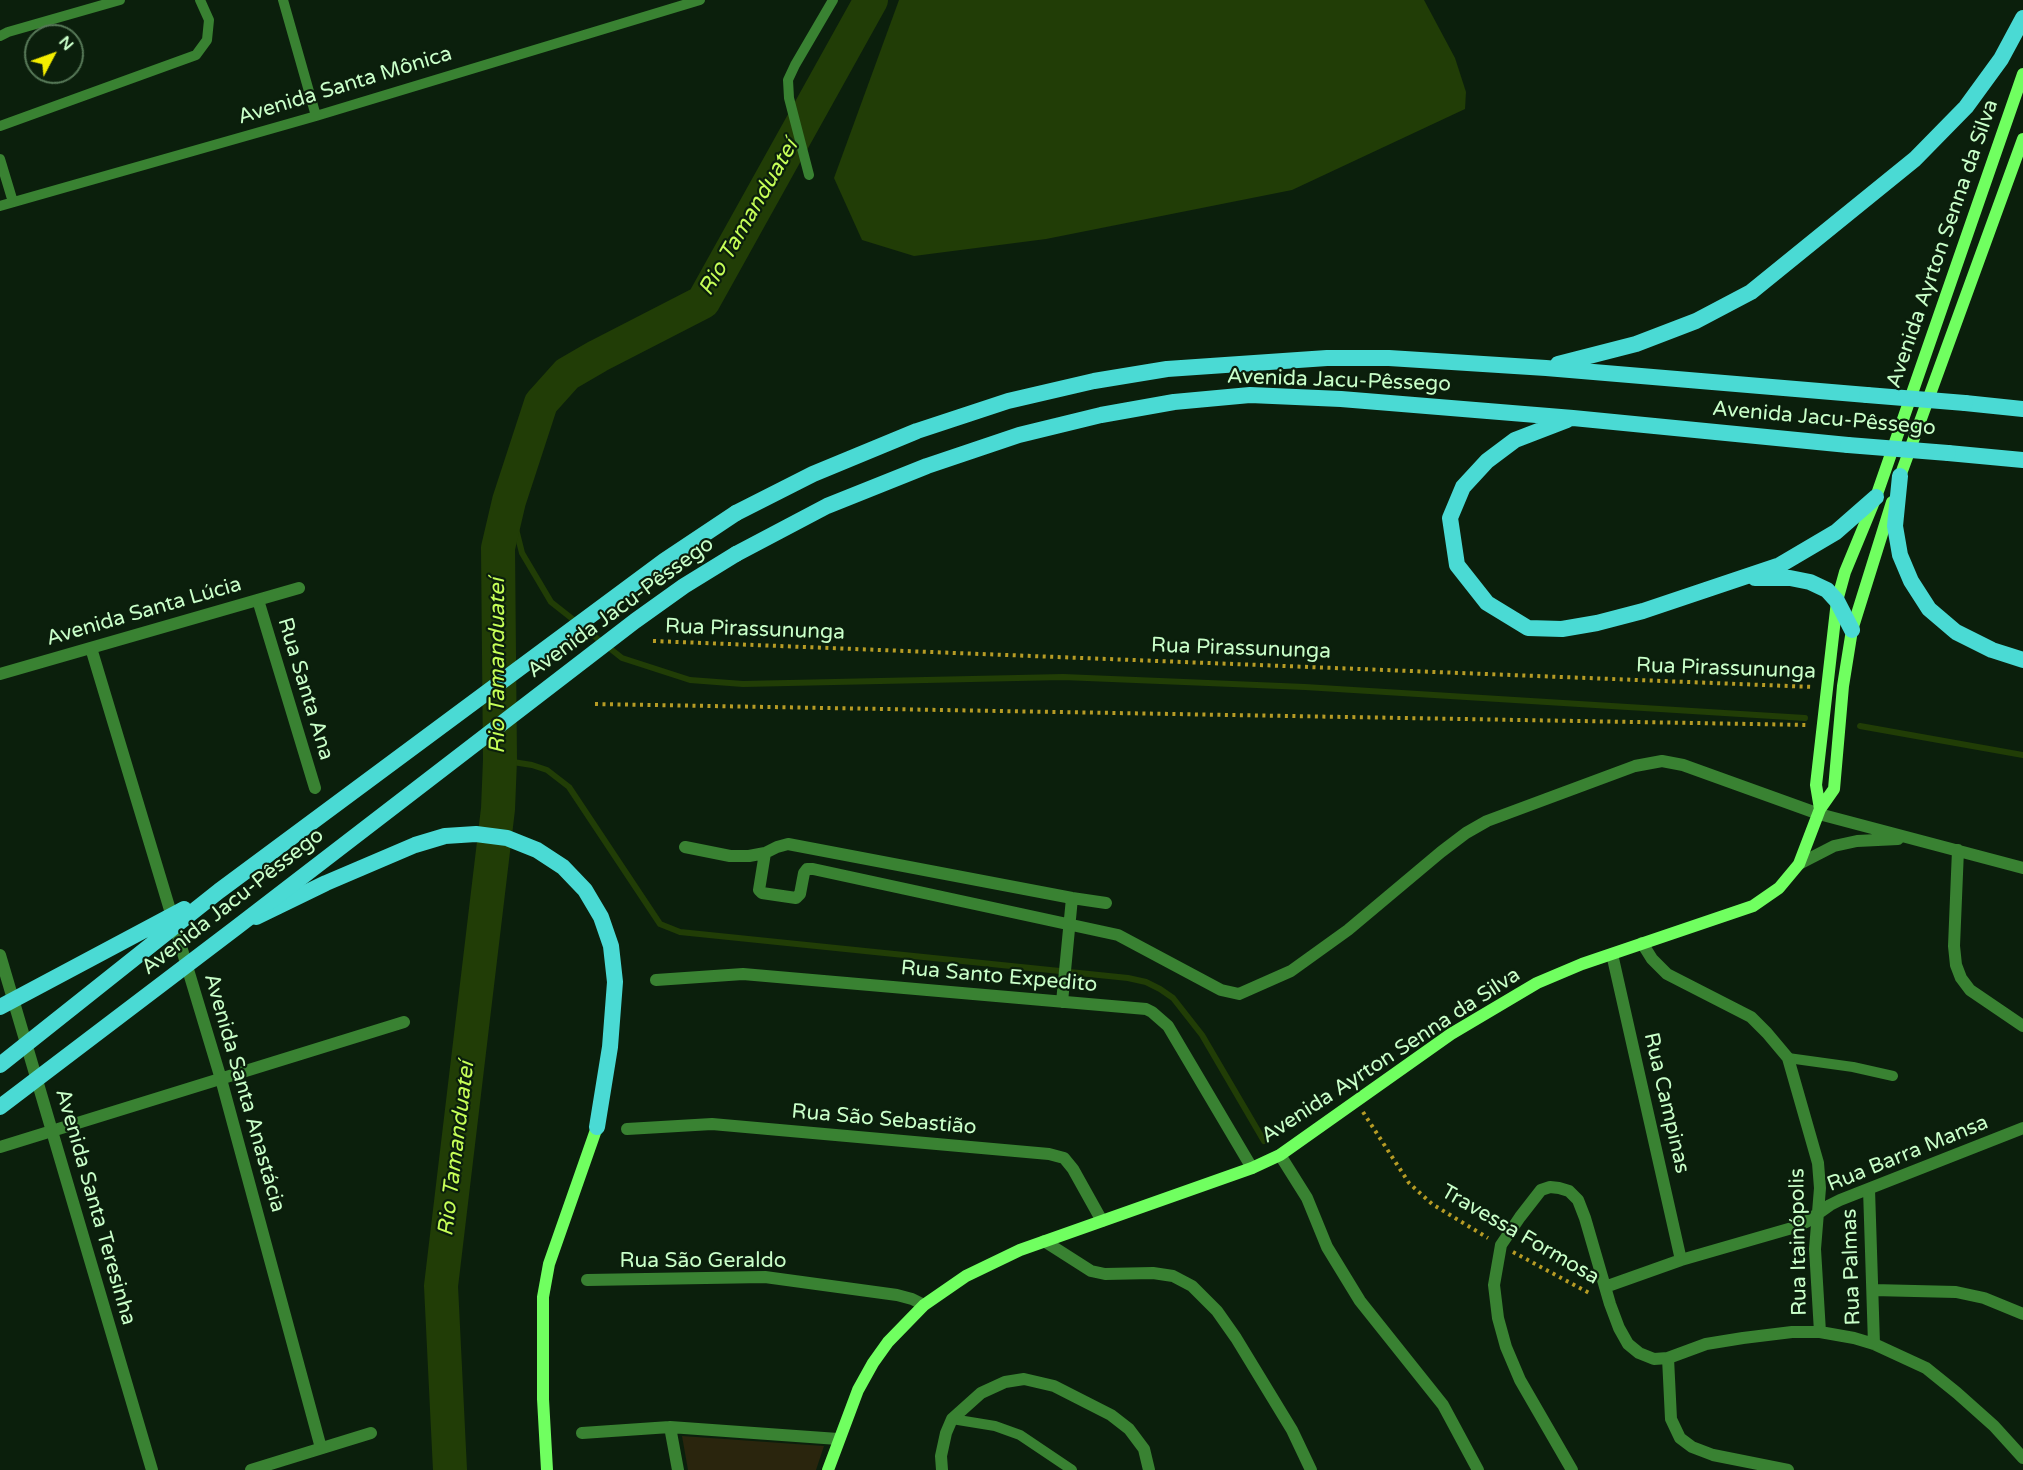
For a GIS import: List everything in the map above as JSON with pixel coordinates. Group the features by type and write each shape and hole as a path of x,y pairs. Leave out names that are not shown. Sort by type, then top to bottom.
{"highway":[{"path":"1546,368 1636,344 1696,321 1750,292 1915,159 1966,107 2001,59 2023,18"},
{"name":"Avenida Jacu-Pêssego","path":"0,1065 219,891 664,561 736,513 813,474 917,430 1008,401 1094,381 1167,369 1327,358 1389,358 1546,368 2023,409"},
{"name":"Avenida Jacu-Pêssego","path":"0,1107 635,621 684,586 736,554 827,506 927,466 1018,435 1101,415 1174,402 1250,395 1318,398 1573,418 2023,460"},
{"path":"1573,418 1515,440 1487,461 1463,487 1450,518 1457,565 1487,603 1528,628 1562,630 1597,623 1643,611 1780,565 1836,532 1876,497"},
{"path":"1900,476 1895,526 1900,555 1911,582 1929,609 1956,632 1992,650 2023,660"},
{"path":"1745,578 1791,578 1810,582 1827,590 1837,601 1852,630"},
{"path":"237,927 326,882 415,845 445,836 476,834 507,838 537,850 563,867 585,890 601,916 611,946 615,982 610,1047 597,1127"},
{"path":"0,1007 219,891"}],"main road":[{"name":"Avenida Ayrton Senna da Silva","path":"1820,812 1816,785 1837,601 1845,572 1876,497 2023,74"},
{"name":"Avenida Ayrton Senna da Silva","path":"828,1470 858,1389 873,1363 888,1342 924,1305 966,1276 1020,1250 1252,1168 1280,1155 1451,1034 1537,983 1642,943 1753,906 1779,888 1799,864 1820,812 1834,789 1843,686 1852,630 1900,476 2023,140"},
{"path":"547,1470 543,1388 543,1297 549,1264 597,1127"}],"street":[{"name":"Avenida Santa Lúcia","path":"0,674 299,588"},
{"name":"Rua Santa Ana","path":"258,600 315,788"},
{"name":"Avenida Santa Anastácia","path":"91,648 221,1079 321,1448"},
{"path":"765,853 759,890 762,893 796,898 800,894 804,873 807,868 813,868 1118,935 1221,990 1239,994 1291,971 1348,930 1466,832 1487,821 1635,766 1662,761 1683,765 1820,812 2023,868"},
{"path":"1799,864 1834,846 1857,841 1911,838"},
{"path":"685,847 730,856 749,856 765,853 788,844 1106,903"},
{"path":"1958,850 1954,946 1960,978 1971,990 2023,1026"},
{"path":"1062,1002 1072,898"},
{"name":"Rua Itainópolis","path":"1642,943 1652,959 1668,974 1751,1017 1788,1058 1818,1163 1820,1188 1815,1249 1820,1332"},
{"name":"Rua Campinas","path":"1612,954 1681,1260"},
{"name":"Avenida Santa Teresinha","path":"0,955 152,1470"},
{"name":"Rua Santo Expedito","path":"656,980 743,974 1146,1009 1160,1017 1168,1026 1252,1168"},
{"path":"0,1147 404,1022"},
{"name":"Rua São Sebastião","path":"627,1129 712,1124 1049,1154 1064,1158 1073,1169 1102,1221"},
{"name":"Rua Barra Mansa","path":"1605,1287 1681,1260 1792,1228 1806,1222 1830,1205 2023,1128"},
{"path":"1280,1155 1307,1198 1327,1247 1360,1301 1443,1405 1478,1470"},
{"path":"1572,1470 1520,1380 1506,1347 1498,1318 1494,1285 1501,1245 1541,1190 1550,1187 1569,1191 1578,1200 1610,1304 1628,1344 1639,1353 1654,1359 1668,1358 1706,1344 1792,1332 1820,1332 1854,1338 1874,1344 1926,1368 1994,1426 2023,1458"},
{"name":"Rua Palmas","path":"1869,1189 1874,1344"},
{"path":"1044,1241 1091,1271 1105,1274 1153,1273 1173,1276 1192,1286 1217,1311 1236,1338 1292,1431 1311,1470"},
{"name":"Rua São Geraldo","path":"587,1280 765,1277 897,1295 924,1305"},
{"path":"1873,1290 1956,1292 1984,1298 2023,1314"},
{"path":"1668,1358 1671,1419 1680,1438 1692,1447 1713,1455 1788,1470"},
{"path":"942,1470 943,1445 952,1419 981,1393 1005,1382 1024,1379 1054,1386 1111,1415 1129,1430 1144,1449 1149,1470"},
{"path":"582,1433 670,1427 838,1439"},
{"path":"670,1427 678,1470"},
{"path":"251,1470 371,1433"}],"lane":[{"path":"0,36 120,0"},
{"path":"0,126 196,55 207,40 209,20 200,0"},
{"path":"283,0 316,116"},
{"name":"Avenida Santa Mônica","path":"0,206 316,116 700,0"},
{"path":"809,175 789,98 788,80 833,0"},
{"path":"0,159 13,202"},
{"path":"1788,1058 1853,1067 1893,1076"},
{"path":"952,1419 995,1426 1020,1435 1072,1470"}],"path":[{"name":"Rua Pirassununga","path":"653,641 1827,688"},
{"path":"595,704 1824,725"},
{"name":"Travessa Formosa","path":"1356,1101 1409,1183 1432,1204 1501,1245 1610,1304"}],"shaded area":[{"path":"899,0 1424,0 1455,58 1466,92 1465,109 1292,190 1046,239 914,256 862,240 834,178"},
{"path":"682,1436 824,1446 816,1470 688,1470"}],"waterway":[{"name":"Rio Tamanduateí","path":"450,1470 441,1286 498,809 500,760 498,548 509,501 541,403 567,374 703,302 871,0"},
{"path":"509,501 522,553 551,602 622,658 690,680 743,684 1063,677 1305,687 1805,718"},
{"path":"1860,726 2023,755"},
{"path":"500,760 547,770 569,787 660,924 680,932 1128,978 1146,982 1173,998 1202,1035 1264,1141"}]}
